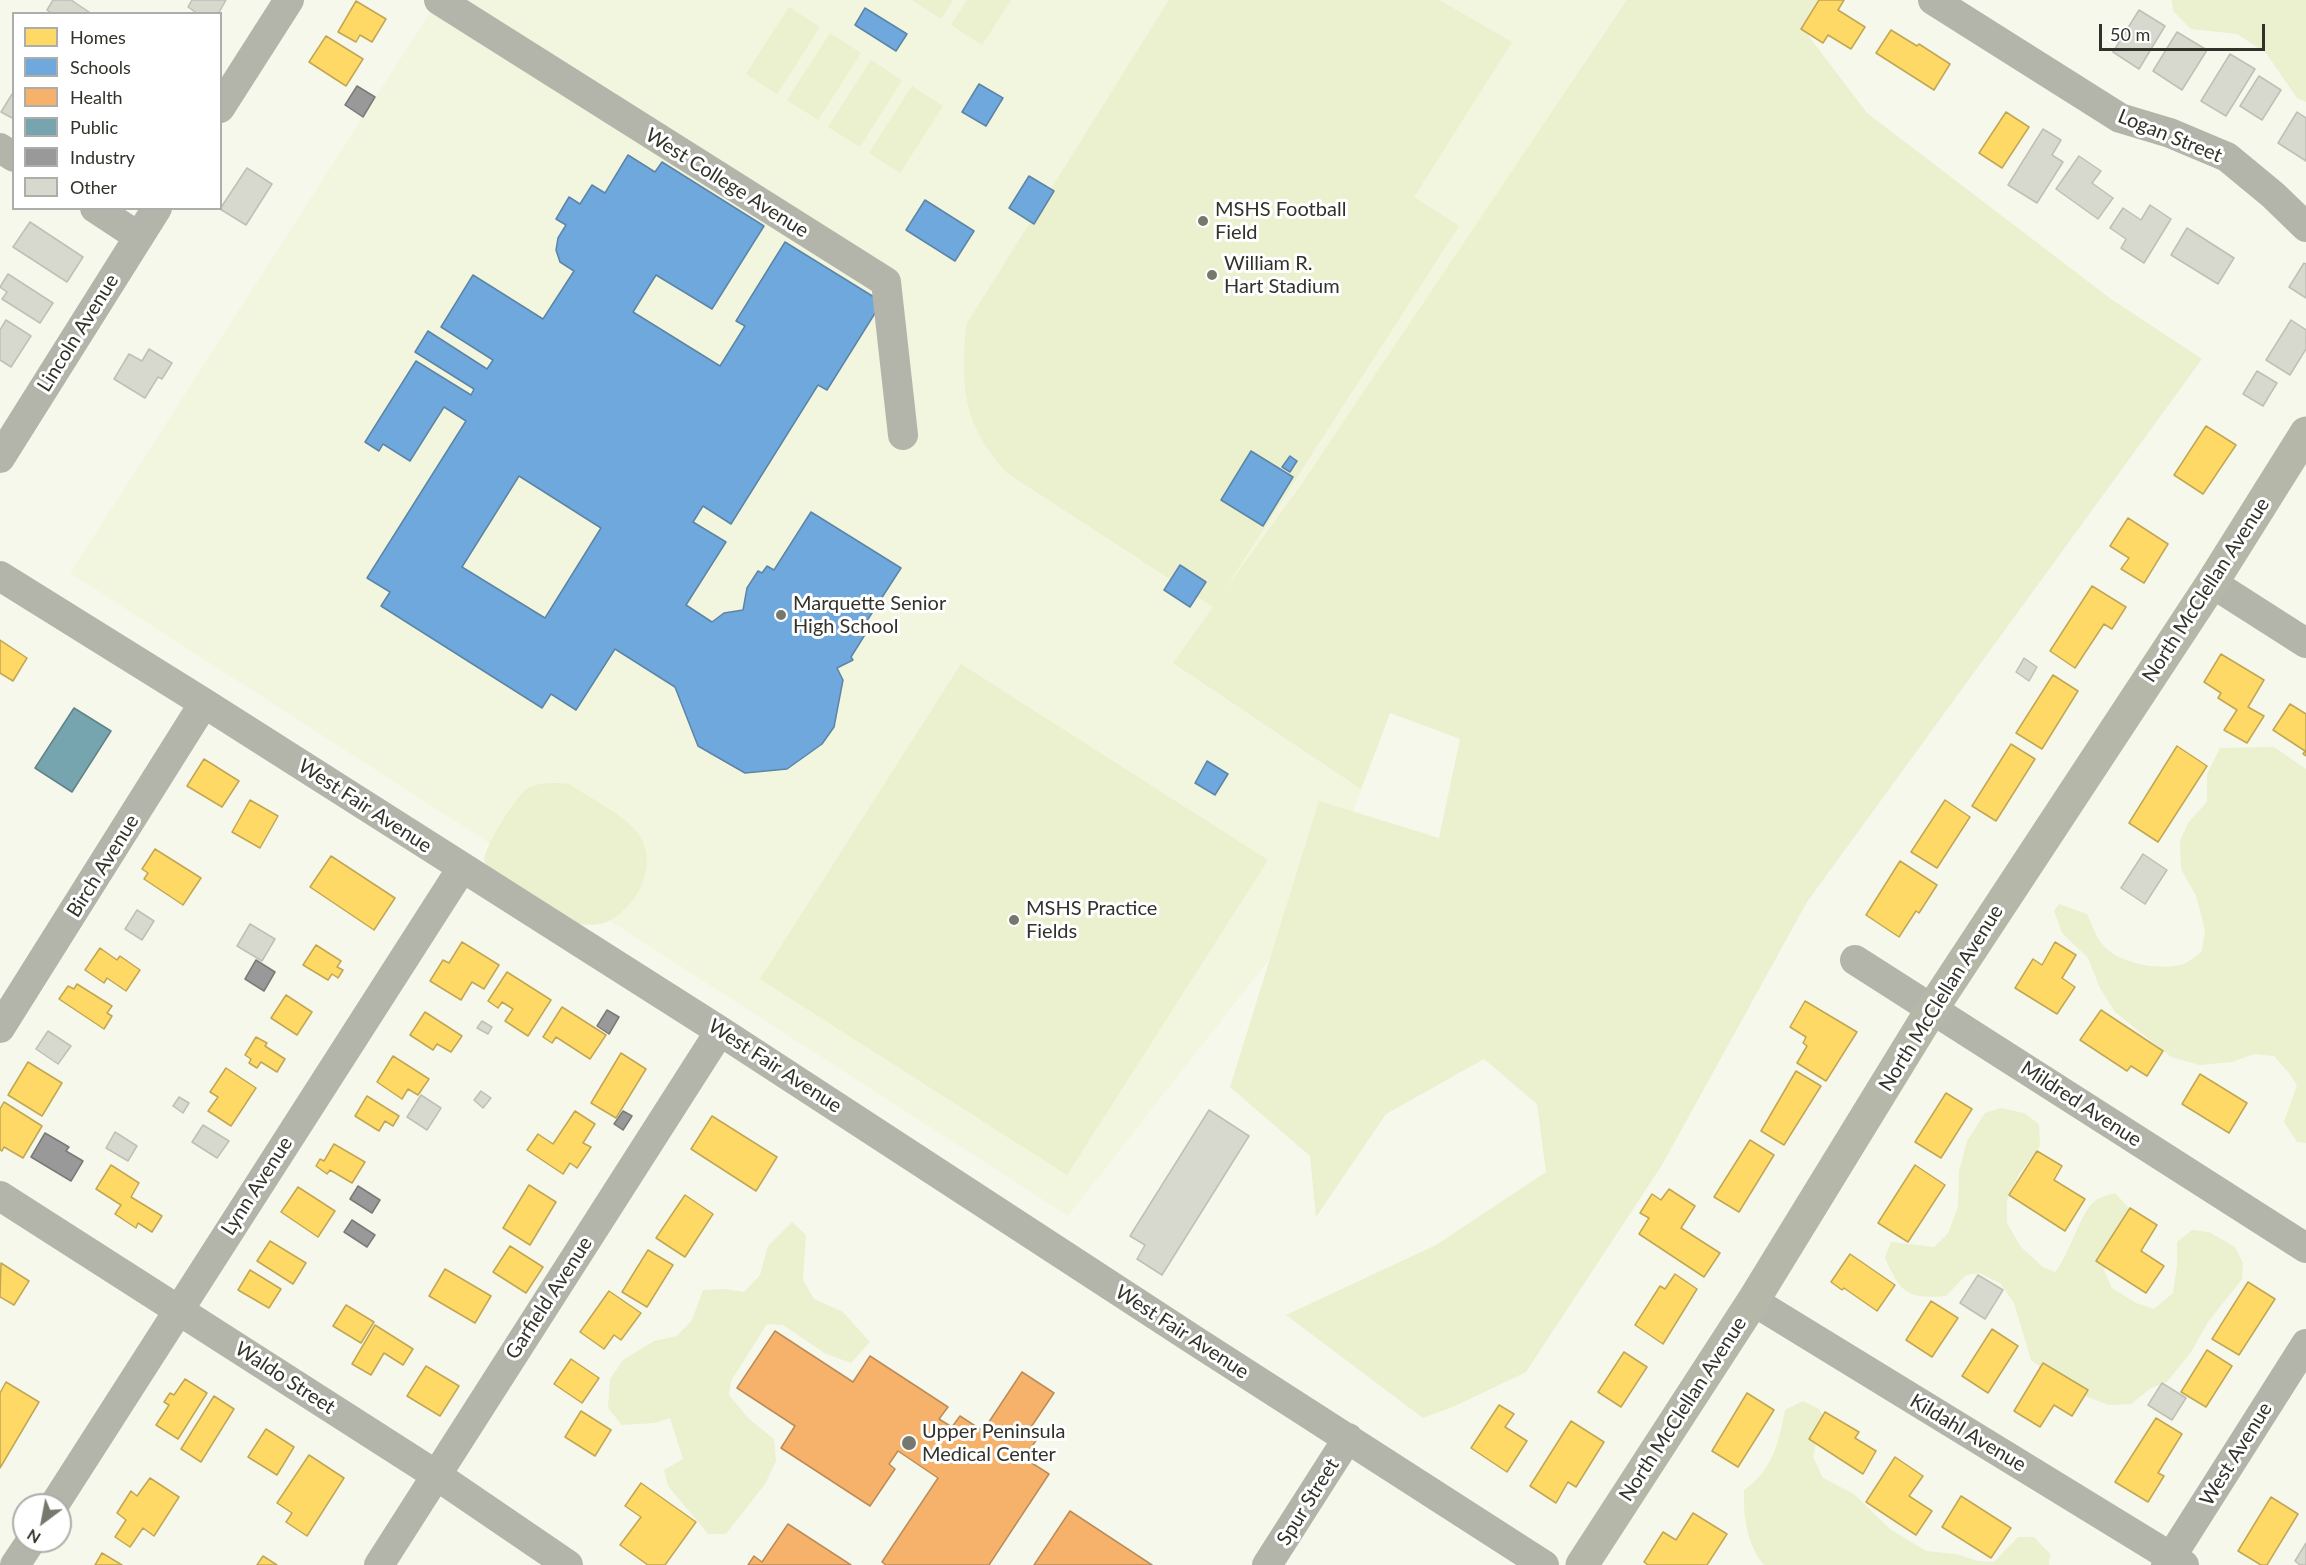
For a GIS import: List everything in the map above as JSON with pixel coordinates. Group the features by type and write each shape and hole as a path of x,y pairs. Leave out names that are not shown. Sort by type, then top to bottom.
{"main road":[{"name":"North McClellan Avenue","path":"1582,1565 1753,1301 1932,1009 2212,583 2306,433"}],"street":[{"path":"222,105 290,0"},
{"name":"West College Avenue","path":"439,0 886,282 903,435"},
{"name":"Logan Street","path":"1933,0 2120,118 2170,133 2227,157 2273,195 2306,227"},
{"path":"98,210 139,237"},
{"name":"Lincoln Avenue","path":"0,458 156,210"},
{"name":"West Fair Avenue","path":"0,576 720,1031 1544,1565"},
{"path":"2212,583 2306,643"},
{"name":"Birch Avenue","path":"0,1028 204,703"},
{"name":"Lynn Avenue","path":"62,1493 462,868"},
{"name":"Mildred Avenue","path":"1855,960 2306,1248"},
{"name":"Garfield Avenue","path":"379,1565 720,1031"},
{"name":"Waldo Street","path":"0,1196 436,1475 568,1565"},
{"name":"Kildahl Avenue","path":"1753,1301 2173,1562"},
{"name":"West Avenue","path":"2173,1562 2306,1344"},
{"name":"Spur Street","path":"1267,1565 1348,1438"}],"shaded area":[{"name":"Marquette Senior High School","path":"438,0 1660,0 1323,891 1068,1216 70,573"},
{"path":"912,0 953,0 941,19"},
{"path":"967,0 1011,0 982,45 951,25"},
{"path":"1169,0 1439,0 1512,42 1414,197 1459,226 1223,592 1299,488 1627,0 1821,0 1801,26 1867,113 2111,299 2202,359 1807,902 1662,1165 1526,1372 1455,1406 1423,1418 1286,1315 1436,1245 1546,1172 1537,1104 1484,1059 1386,1114 1316,1217 1310,1156 1230,1087 1319,801 1439,838 1460,739 1390,713 1361,789 1173,663 1213,607 1007,473 981,438 968,404 964,368 966,325"},
{"path":"2172,0 2306,0 2306,102 2297,98 2266,53 2237,34 2191,29 2173,11"},
{"path":"789,7 820,27 777,94 746,74"},
{"path":"830,33 861,53 818,120 787,100"},
{"path":"871,60 902,80 860,147 828,127"},
{"path":"912,86 943,106 900,173 869,153"},
{"name":"MSHS Practice Fields","path":"961,664 1268,860 1067,1175 760,979"},
{"path":"2274,747 2306,769 2306,1143 2297,1142 2284,1122 2297,1085 2274,1056 2254,1054 2232,1062 2200,1065 2171,1057 2115,1012 2100,988 2088,958 2062,933 2054,911 2059,904 2087,914 2096,935 2105,947 2131,962 2164,967 2188,962 2202,951 2205,930 2196,896 2181,869 2180,841 2188,823 2207,802 2207,774 2220,748"},
{"path":"540,784 569,784 617,814 634,828 645,847 646,871 637,895 619,914 605,923 577,924 486,866 484,859 490,842 524,791"},
{"path":"2001,1108 2024,1113 2039,1124 2040,1146 2019,1174 2007,1200 2007,1223 2021,1247 2043,1267 2055,1272 2091,1205 2098,1199 2115,1193 2135,1215 2104,1270 2112,1288 2136,1303 2154,1309 2173,1293 2177,1266 2177,1242 2192,1230 2209,1232 2235,1247 2243,1263 2242,1279 2208,1322 2191,1352 2167,1382 2151,1388 2131,1404 2109,1405 2077,1393 2031,1360 2014,1303 2000,1283 1979,1273 1966,1275 1946,1296 1913,1295 1901,1286 1885,1258 1891,1242 1934,1247 1948,1233 1958,1207 1959,1171 1967,1141 1985,1113"},
{"path":"792,1222 806,1235 803,1280 814,1299 843,1312 870,1342 851,1363 826,1354 783,1325 767,1324 731,1381 729,1395 749,1419 774,1439 776,1461 765,1484 726,1534 708,1534 668,1486 664,1470 683,1459 670,1418 655,1423 622,1425 608,1408 610,1379 623,1360 654,1341 677,1336 692,1320 703,1290 725,1289 744,1292 760,1275 768,1246"},
{"path":"1803,1401 1819,1409 1829,1426 1817,1437 1813,1457 1823,1478 1854,1494 1890,1529 1926,1551 1956,1554 1978,1561 1994,1562 2018,1537 2034,1537 2050,1554 2049,1565 1764,1565 1758,1557 1747,1530 1744,1490 1768,1465 1777,1444 1785,1410"}],"building: Homes":[{"path":"1819,0 1844,0 1838,10 1865,27 1851,49 1828,35 1823,43 1801,29"},
{"path":"356,1 386,19 372,42 360,35 356,42 338,32"},
{"path":"1891,30 1917,46 1919,44 1950,64 1934,90 1876,53"},
{"path":"326,36 363,59 346,86 309,62"},
{"path":"2006,112 2029,127 2002,168 1979,153"},
{"path":"2206,426 2236,445 2203,494 2174,475"},
{"path":"2128,518 2168,544 2144,583 2121,569 2129,558 2110,546"},
{"path":"2092,586 2126,607 2112,629 2104,624 2075,668 2050,651"},
{"path":"0,640 27,658 13,681 0,673"},
{"path":"2221,654 2264,680 2248,707 2264,716 2247,743 2224,730 2237,710 2218,698 2221,693 2204,682"},
{"path":"2053,675 2078,691 2042,749 2016,733"},
{"path":"2290,704 2306,714 2306,756 2303,754 2305,751 2273,730"},
{"path":"2011,744 2035,759 1996,821 1972,806"},
{"path":"2177,746 2207,766 2158,842 2129,823"},
{"path":"204,759 239,781 222,807 187,786"},
{"path":"250,800 278,816 260,848 232,832"},
{"path":"1945,800 1970,817 1937,868 1911,852"},
{"path":"155,849 201,878 183,905 144,879 148,873 142,869"},
{"path":"331,856 395,898 374,930 310,887"},
{"path":"1900,861 1937,885 1919,913 1916,911 1899,937 1866,915"},
{"path":"462,942 499,965 484,989 472,982 461,1000 430,981 443,960 449,963"},
{"path":"2055,942 2076,955 2062,978 2075,987 2057,1014 2015,988 2033,959 2042,965"},
{"path":"316,945 341,961 337,967 343,970 338,978 332,974 328,980 303,965"},
{"path":"100,948 117,960 120,956 140,970 126,991 107,978 104,983 85,970"},
{"path":"507,972 551,1000 528,1036 505,1021 513,1009 502,1002 498,1008 488,1001"},
{"path":"77,984 112,1006 107,1013 112,1016 104,1029 59,999 68,986 74,989"},
{"path":"286,995 312,1012 297,1035 271,1018"},
{"path":"1805,1001 1857,1032 1826,1081 1797,1063 1807,1046 1803,1043 1806,1037 1790,1027"},
{"path":"562,1007 606,1035 590,1059 556,1037 552,1043 543,1037"},
{"path":"2101,1010 2163,1051 2147,1076 2131,1066 2127,1071 2080,1040"},
{"path":"425,1012 462,1036 451,1052 437,1044 433,1050 410,1035"},
{"path":"256,1037 267,1043 265,1046 285,1059 277,1072 261,1062 257,1068 249,1063 251,1059 245,1055"},
{"path":"621,1053 646,1069 616,1118 591,1103"},
{"path":"393,1056 429,1079 418,1095 408,1089 402,1099 377,1082"},
{"path":"28,1062 62,1083 42,1116 8,1095"},
{"path":"226,1068 256,1088 231,1126 208,1111 218,1097 210,1092"},
{"path":"1796,1071 1821,1086 1784,1145 1761,1131"},
{"path":"2200,1074 2247,1103 2229,1133 2182,1104"},
{"path":"1946,1093 1972,1109 1941,1158 1915,1142"},
{"path":"367,1096 399,1116 393,1126 385,1121 379,1131 355,1116"},
{"path":"4,1102 42,1126 23,1158 4,1147 2,1151 0,1150 0,1109"},
{"path":"575,1111 595,1124 583,1143 591,1147 577,1168 570,1163 563,1174 527,1150 538,1134 553,1144"},
{"path":"712,1116 777,1157 756,1191 691,1149"},
{"path":"1750,1140 1774,1155 1739,1212 1714,1197"},
{"path":"334,1144 365,1162 352,1183 330,1170 327,1174 316,1166 320,1159 324,1161"},
{"path":"2037,1151 2062,1166 2054,1180 2085,1199 2065,1231 2009,1195"},
{"path":"111,1165 139,1183 131,1197 162,1216 152,1232 138,1223 136,1228 115,1214 121,1205 96,1189"},
{"path":"1915,1165 1945,1185 1908,1242 1878,1223"},
{"path":"529,1185 556,1202 530,1245 503,1228"},
{"path":"298,1187 335,1211 318,1237 281,1212"},
{"path":"1669,1189 1695,1206 1681,1228 1720,1253 1704,1277 1639,1234 1649,1218 1640,1213 1652,1194 1661,1200"},
{"path":"685,1195 713,1214 685,1257 656,1238"},
{"path":"2130,1208 2157,1225 2141,1251 2164,1266 2146,1293 2096,1261"},
{"path":"270,1241 306,1263 293,1284 257,1261"},
{"path":"510,1246 543,1267 526,1293 493,1272"},
{"path":"648,1250 673,1265 647,1307 622,1292"},
{"path":"1850,1254 1895,1285 1877,1311 1844,1288 1842,1290 1831,1282"},
{"path":"1,1263 29,1281 14,1305 0,1297"},
{"path":"445,1269 491,1296 475,1323 429,1296"},
{"path":"250,1270 281,1289 269,1308 238,1290"},
{"path":"1675,1274 1697,1289 1663,1344 1635,1325 1660,1286 1665,1289"},
{"path":"2248,1282 2275,1299 2239,1355 2212,1339"},
{"path":"609,1291 641,1313 621,1340 614,1335 604,1349 580,1332"},
{"path":"1931,1301 1958,1318 1932,1357 1906,1340"},
{"path":"346,1305 374,1322 361,1343 333,1326"},
{"path":"375,1325 413,1349 403,1365 384,1353 371,1375 352,1364"},
{"path":"1992,1329 2018,1346 1988,1393 1962,1376"},
{"path":"2207,1350 2232,1366 2206,1407 2181,1392"},
{"path":"1624,1352 1647,1367 1621,1407 1598,1392"},
{"path":"571,1359 599,1378 582,1403 554,1384"},
{"path":"2043,1363 2088,1390 2072,1416 2054,1405 2040,1427 2014,1411"},
{"path":"426,1366 459,1386 440,1416 407,1396"},
{"path":"185,1379 207,1393 178,1439 156,1425 169,1405 164,1402 170,1393 174,1395"},
{"path":"6,1382 39,1402 0,1468 0,1393"},
{"path":"1747,1393 1774,1410 1738,1467 1712,1451"},
{"path":"214,1396 234,1409 201,1462 181,1449"},
{"path":"1499,1405 1514,1414 1505,1427 1527,1441 1507,1472 1471,1448"},
{"path":"581,1411 611,1430 595,1456 565,1437"},
{"path":"1825,1412 1859,1432 1855,1438 1876,1451 1863,1474 1809,1439"},
{"path":"2156,1418 2182,1434 2158,1473 2164,1476 2148,1502 2115,1482"},
{"path":"1571,1421 1604,1442 1576,1487 1568,1482 1556,1503 1530,1486"},
{"path":"266,1429 294,1447 277,1475 248,1457"},
{"path":"309,1455 344,1478 307,1536 286,1522 292,1513 277,1503"},
{"path":"1895,1457 1923,1476 1909,1496 1932,1511 1916,1535 1866,1502"},
{"path":"150,1478 179,1497 154,1536 143,1528 130,1547 115,1537 126,1520 117,1513 131,1491 137,1496"},
{"path":"641,1483 696,1522 665,1565 648,1565 620,1545 641,1517 625,1506"},
{"path":"1961,1496 2011,1528 1991,1558 1942,1527"},
{"path":"2271,1497 2298,1514 2267,1565 2261,1565 2238,1551"},
{"path":"1693,1513 1727,1534 1707,1565 1648,1565 1644,1562 1663,1532 1676,1540"},
{"path":"102,1553 122,1565 95,1565"},
{"path":"263,1556 277,1565 257,1565"}],"building: Schools":[{"path":"865,8 907,34 896,51 855,25"},
{"path":"979,84 1003,98 986,126 962,112"},
{"name":"Marquette Senior High School","path":"628,155 655,172 662,162 764,226 712,309 656,275 633,312 720,366 745,326 736,321 785,242 882,302 827,390 818,385 731,524 703,506 693,522 726,542 686,605 712,622 724,613 743,610 747,588 758,571 762,573 767,566 774,570 811,512 901,568 861,630 866,633 851,657 853,660 837,668 843,680 834,727 822,744 787,769 745,773 698,746 675,687 615,649 576,710 551,694 542,708 381,606 390,592 367,578 466,421 444,407 410,461 383,444 379,451 365,442 416,361 471,395 474,389 415,352 428,331 487,369 493,360 441,327 473,275 543,319 574,271 560,262 556,250 558,238 566,225 556,219 569,197 580,204 592,185 605,193","holes":["519,476 601,528 545,618 462,567"]},
{"path":"1029,176 1054,191 1034,224 1009,208"},
{"path":"925,200 974,231 955,261 906,230"},
{"path":"1251,451 1293,477 1263,526 1221,500"},
{"path":"1290,456 1297,461 1290,472 1282,467"},
{"path":"1180,565 1206,582 1190,607 1164,590"},
{"path":"1207,761 1228,774 1215,795 1195,783"}],"building: Health":[{"name":"Upper Peninsula Medical Center","path":"775,1331 853,1382 870,1356 948,1407 939,1419 952,1427 960,1416 983,1431 1022,1372 1054,1393 1027,1433 1037,1439 1024,1458 1049,1474 989,1565 886,1565 882,1562 938,1478 898,1451 889,1464 895,1469 870,1506 781,1448 795,1426 737,1388"},
{"name":"Upper Peninsula Medical Center","path":"1070,1511 1152,1565 1034,1565"},
{"path":"788,1524 851,1565 748,1565 754,1556 762,1562"}],"building: Public":[{"path":"74,708 111,731 72,792 35,768"}],"building: Industry":[{"path":"357,86 375,97 363,117 345,105"},
{"path":"256,960 275,972 264,991 245,979"},
{"path":"607,1010 619,1017 609,1034 597,1026"},
{"path":"623,1111 632,1116 623,1130 614,1124"},
{"path":"45,1133 69,1147 66,1151 83,1161 71,1181 31,1157"},
{"path":"358,1186 380,1200 372,1213 350,1199"},
{"path":"352,1220 375,1235 367,1247 344,1232"}],"building: Other":[{"path":"53,0 71,0 89,12 50,12 47,10"},
{"path":"192,0 226,0 219,12 195,12 188,7"},
{"path":"2139,10 2165,26 2139,69 2113,52"},
{"path":"2177,32 2207,50 2182,90 2153,71"},
{"path":"2230,54 2255,69 2226,116 2201,101"},
{"path":"2259,76 2281,90 2262,120 2240,106"},
{"path":"12,94 12,118 1,112"},
{"path":"2297,112 2306,118 2306,161 2278,143"},
{"path":"2043,129 2061,140 2052,155 2063,162 2037,203 2008,185"},
{"path":"2079,156 2101,171 2092,183 2113,198 2098,219 2056,189"},
{"path":"247,168 272,184 246,225 222,210"},
{"path":"2150,205 2171,219 2144,263 2121,248 2126,239 2110,228 2123,208 2141,220"},
{"path":"30,222 83,257 67,282 13,247"},
{"path":"2187,228 2234,258 2218,284 2171,255"},
{"path":"2304,263 2306,264 2306,298 2289,287"},
{"path":"8,274 53,303 40,323 2,299 7,292 0,287"},
{"path":"6,320 31,336 11,367 0,360 0,330"},
{"path":"2291,320 2306,330 2306,349 2290,375 2266,360"},
{"path":"149,349 172,363 162,379 158,377 145,398 114,379 129,354 142,361"},
{"path":"2257,371 2277,383 2263,406 2243,394"},
{"path":"2024,658 2037,667 2029,681 2016,672"},
{"path":"2143,854 2167,870 2145,904 2121,888"},
{"path":"137,910 154,921 142,940 125,929"},
{"path":"250,924 275,939 262,961 237,946"},
{"path":"482,1021 492,1027 488,1034 477,1028"},
{"path":"48,1031 71,1046 58,1064 36,1049"},
{"path":"481,1091 491,1098 483,1108 474,1100"},
{"path":"421,1095 441,1108 427,1130 407,1117"},
{"path":"179,1097 189,1103 183,1113 173,1106"},
{"path":"1209,1110 1249,1136 1162,1275 1137,1259 1145,1245 1130,1236"},
{"path":"203,1125 229,1141 217,1158 192,1142"},
{"path":"115,1132 137,1146 128,1161 106,1148"},
{"path":"1978,1275 2003,1290 1985,1319 1960,1303"},
{"path":"2162,1383 2186,1398 2172,1420 2148,1405"},
{"path":"2306,1543 2306,1565 2300,1565 2295,1561"}],"place":[{"name":"MSHS Football Field","path":"1203,221"},
{"name":"William R. Hart Stadium","path":"1212,275"},
{"name":"Marquette Senior High School","path":"781,615"},
{"name":"MSHS Practice Fields","path":"1014,920"},
{"name":"Upper Peninsula Medical Center","path":"909,1443"}]}
